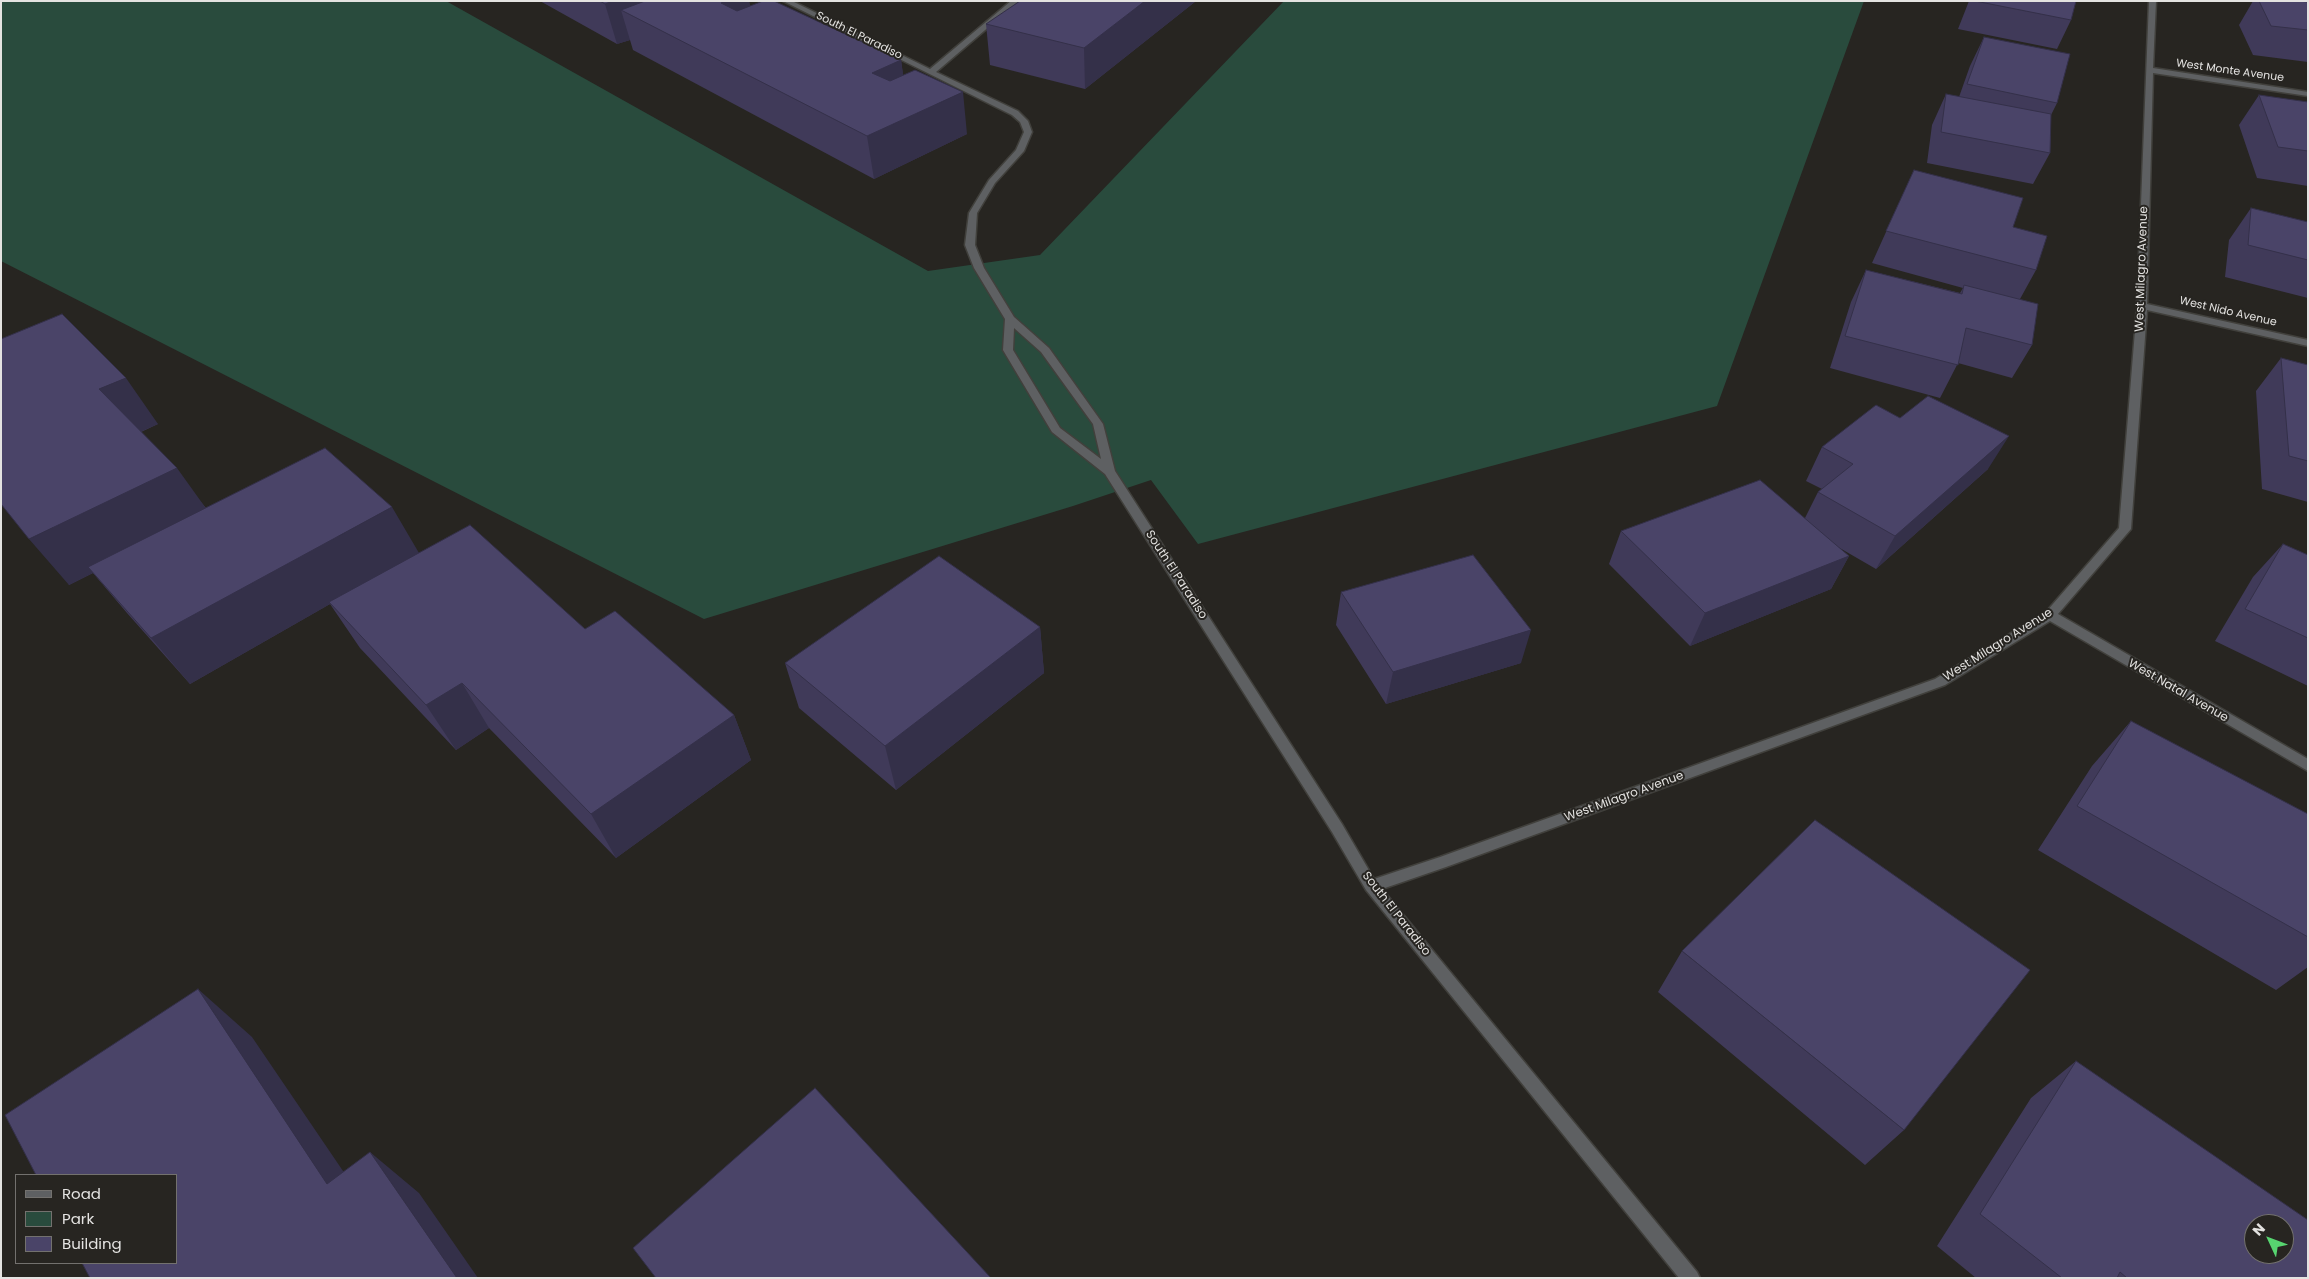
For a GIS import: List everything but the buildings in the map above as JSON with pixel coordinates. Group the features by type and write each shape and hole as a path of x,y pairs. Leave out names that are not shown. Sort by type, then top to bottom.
{"street":[{"name":"South El Paradiso","path":"786,1 1015,113 1024,120 1028,132 1020,150 992,182 973,213 970,245 979,268 1010,319 1045,350 1098,424 1109,471 1332,820 1371,886 1691,1278"},
{"path":"932,72 1016,1"},
{"name":"West Milagro Avenue","path":"1371,886 1450,860 1940,682 2050,615 2125,529 2142,306 2149,70 2153,1"},
{"name":"West Monte Avenue","path":"2149,70 2308,94"},
{"name":"West Nido Avenue","path":"2142,306 2308,343"},
{"name":"South El Paradiso","path":"1010,319 1008,350 1056,430 1109,471"},
{"name":"West Natal Avenue","path":"2050,615 2308,766"}],"green space":[{"path":"1,1 446,1 928,271 1040,255 1284,1 1864,1 1717,406 1198,544 1151,480 1073,506 704,619 1,261"}]}
